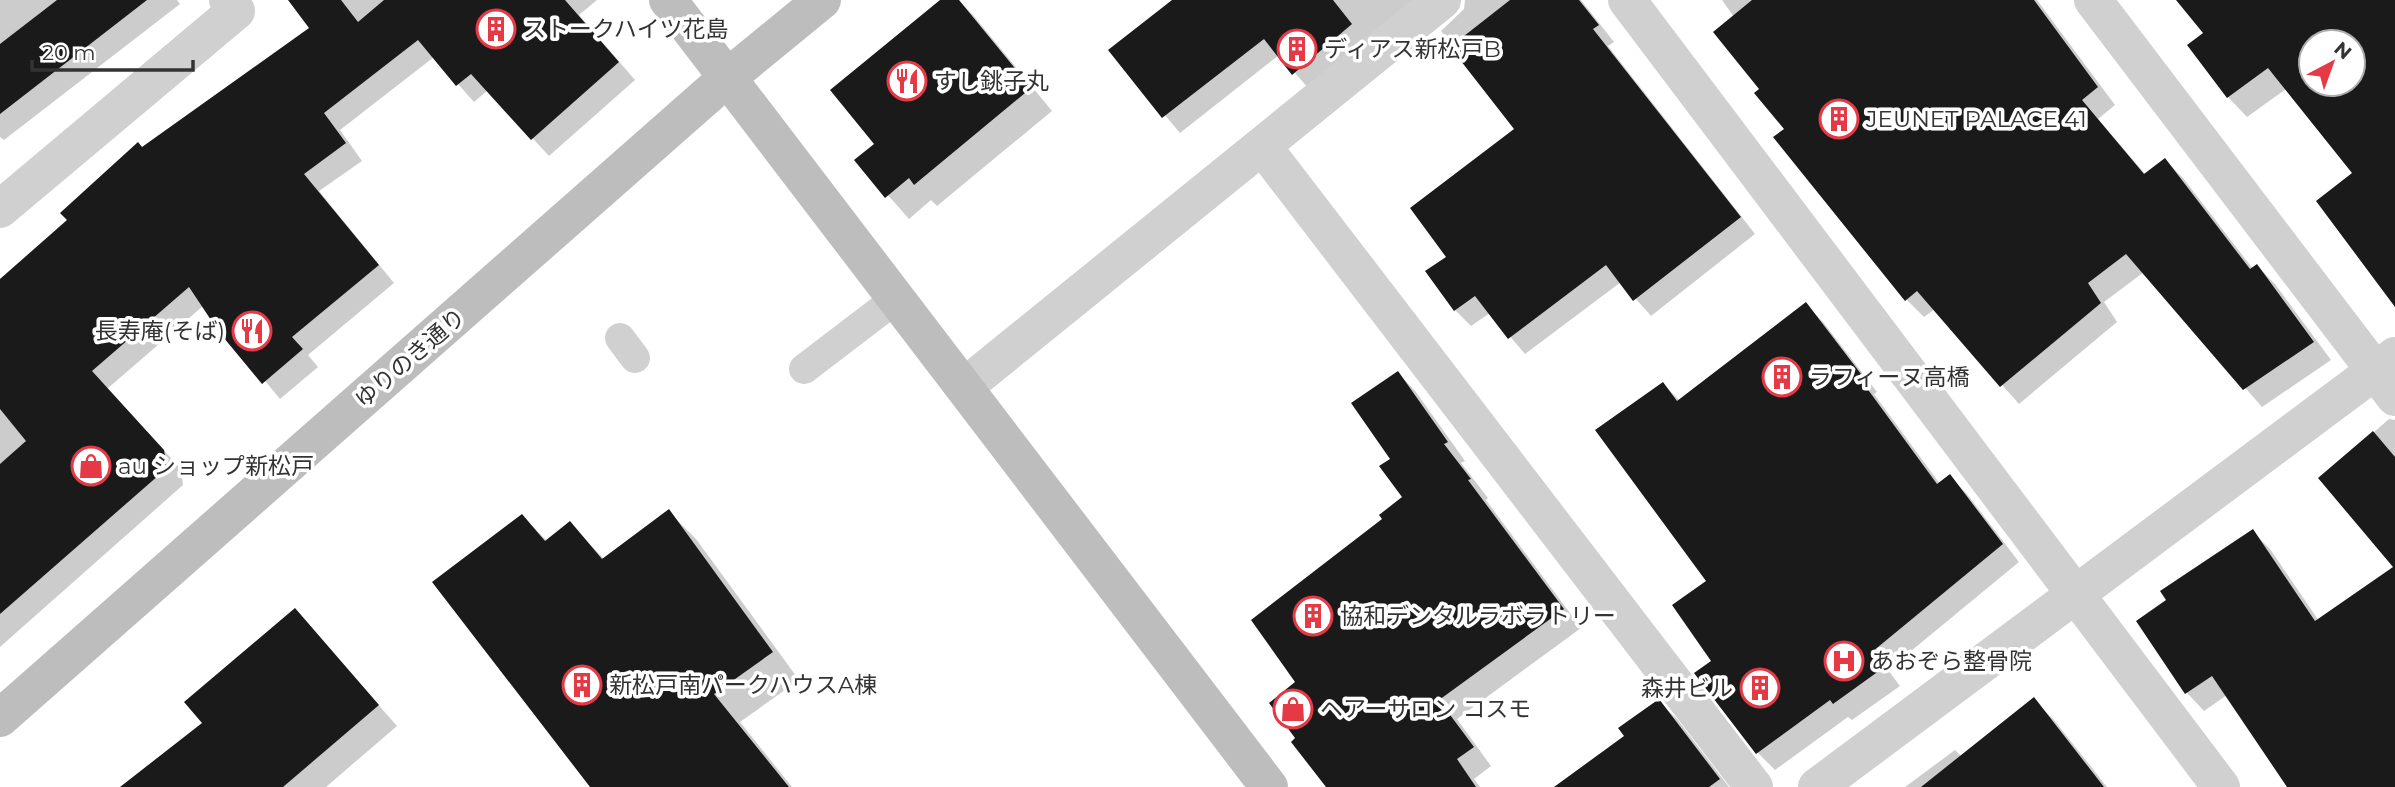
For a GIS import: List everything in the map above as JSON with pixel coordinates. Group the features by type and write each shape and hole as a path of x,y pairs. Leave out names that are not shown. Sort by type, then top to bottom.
{"street":[{"path":"0,209 236,11 228,0"},
{"path":"668,0 1269,787"},
{"name":"ゆりのき通り","path":"0,718 727,78 822,0"},
{"path":"964,387 1442,0"},
{"path":"1627,0 2221,787"},
{"path":"1817,787 2075,597 2389,374 2093,0"},
{"path":"1263,147 1754,787"}],"lane":[{"path":"804,369 897,298"}],"building":[{"path":"57,0 147,0 0,114 0,44"},
{"path":"288,0 341,0 358,22 384,0 565,0 619,62 531,140 471,74 456,86 418,40 324,113 346,143 304,174 379,265 292,337 303,349 262,384 219,332 189,287 92,371 164,450 167,468 0,614 0,464 26,441 0,409 0,279 67,220 60,213 138,142 142,147 309,28"},
{"path":"940,0 959,0 1031,88 914,185 909,178 885,198 854,160 874,144 830,90"},
{"path":"1172,0 1333,0 1352,24 1292,75 1264,39 1162,118 1108,50"},
{"path":"1510,0 1579,0 1599,25 1593,29 1741,217 1633,301 1606,265 1508,339 1475,296 1454,311 1425,271 1446,257 1410,208 1514,129 1450,47"},
{"path":"1752,0 2034,0 2098,87 2082,100 2144,174 2165,158 2250,269 2257,264 2314,342 2243,390 2126,254 2088,283 2101,303 2000,387 1917,291 1905,301 1773,137 1784,129 1754,93 1759,89 1713,32"},
{"path":"2176,0 2395,0 2395,307 2316,201 2352,173 2268,68 2227,98 2187,45 2203,33"},
{"path":"1806,302 1861,374 1858,376 1937,484 1950,474 2003,544 1872,652 1883,668 1833,704 1830,700 1756,754 1694,673 1711,661 1672,605 1706,581 1595,430 1663,382 1677,401"},
{"path":"1398,371 1448,442 1444,444 1471,479 1468,480 1564,609 1439,700 1474,747 1457,759 1476,787 1326,787 1291,742 1295,738 1269,703 1295,682 1251,620 1382,519 1379,515 1402,497 1379,466 1390,459 1351,403"},
{"path":"2373,431 2395,457 2395,787 2287,787 2212,676 2185,694 2136,621 2166,600 2160,591 2253,529 2315,621 2393,567 2318,478"},
{"path":"669,509 773,652 714,694 789,787 590,787 432,582 522,514 545,541 570,521 602,559"},
{"path":"295,608 379,705 283,787 120,787 202,723 184,702"},
{"path":"2034,697 2104,787 1921,787"},
{"path":"1659,699 1720,779 1709,787 1554,787 1624,736 1618,728"}],"place":[{"name":"ストークハイツ花島","path":"496,29"},
{"name":"ディアス新松戸B","path":"1297,49"},
{"name":"すし銚子丸","path":"907,81"},
{"name":"JEUNET PALACE 41","path":"1839,119"},
{"name":"長寿庵(そば)","path":"252,331"},
{"name":"ラフィーヌ高橋","path":"1782,377"},
{"name":"au ショップ新松戸","path":"91,466"},
{"name":"協和デンタルラボラトリー","path":"1313,616"},
{"name":"あおぞら整骨院","path":"1844,661"},
{"name":"新松戸南パークハウスA棟","path":"582,685"},
{"name":"森井ビル","path":"1760,688"},
{"name":"ヘアーサロン コスモ","path":"1293,709"}]}
